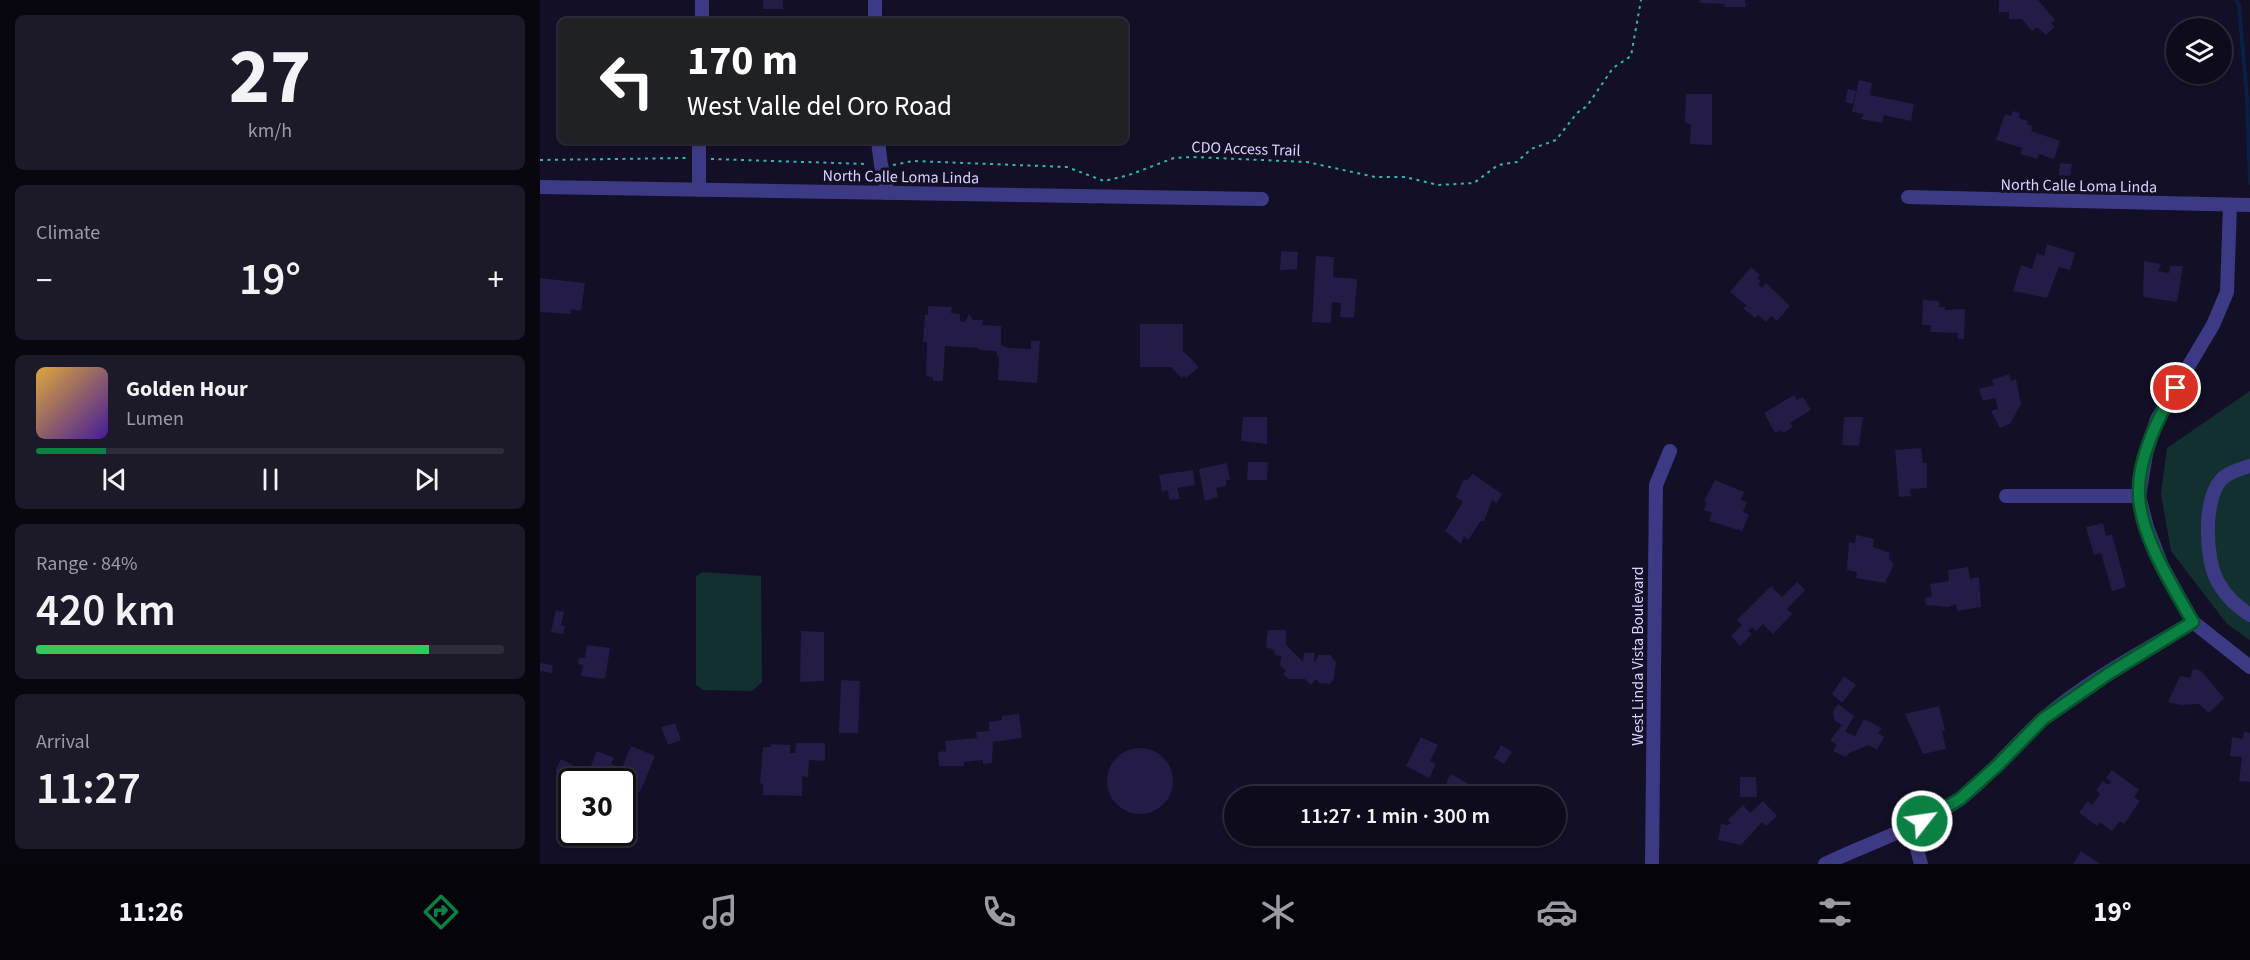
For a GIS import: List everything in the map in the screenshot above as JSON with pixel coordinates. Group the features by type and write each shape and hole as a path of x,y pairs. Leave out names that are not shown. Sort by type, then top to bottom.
{"street":[{"path":"702,0 702,18"},
{"path":"875,0 875,18"},
{"path":"699,144 699,190"},
{"path":"878,144 880,165 888,193"},
{"name":"North Calle Loma Linda","path":"540,187 1262,199"},
{"name":"North Calle Loma Linda","path":"1908,197 2250,205"},
{"path":"2230,205 2227,292 2213,325 2157,418 2146,454 2139,496 2146,527 2162,566 2193,622 2250,667"},
{"name":"West Linda Vista Boulevard","path":"1652,864 1656,485 1670,451"},
{"path":"2250,466 2230,473 2217,486 2210,510 2208,538 2217,580 2231,601 2250,615"},
{"path":"2006,496 2139,496"},
{"path":"1825,864 1857,848 1911,827 1960,799 1998,765 2043,719 2111,672 2193,622"},
{"path":"1911,827 1921,864"}],"path":[{"name":"CDO Access Trail","path":"540,160 699,158 880,165 913,161 1034,164 1066,166 1092,179 1104,181 1130,175 1174,158 1193,157 1307,162 1375,177 1405,177 1438,185 1474,183 1498,165 1517,162 1531,148 1556,140 1563,134 1577,112 1594,96 1613,68 1631,56 1641,0"}],"green space":[{"path":"2250,391 2250,640 2227,624 2171,551 2161,494 2167,448"},
{"path":"703,572 761,576 762,682 752,691 703,690 696,685 696,576"}],"building":[{"path":"763,0 783,0 783,9 763,9"},
{"path":"1699,0 1745,0 1746,7 1724,7 1725,4 1700,3"},
{"path":"1999,0 2038,0 2055,20 2051,23 2055,27 2046,35 2037,27 2032,31 2022,19 2009,19 2009,12 1999,12"},
{"path":"1859,80 1872,83 1870,95 1914,104 1911,121 1884,115 1882,123 1861,119 1864,114 1852,112"},
{"path":"1848,89 1856,91 1853,104 1845,102"},
{"path":"1686,94 1712,94 1712,145 1690,144 1691,124 1685,123"},
{"path":"2013,111 2020,113 2019,118 2028,121 2027,124 2033,127 2031,131 2060,141 2054,159 2039,154 2037,159 2020,154 2022,148 1996,140 2005,114 2011,116"},
{"path":"2060,163 2072,164 2070,176 2059,175"},
{"path":"2047,244 2075,253 2070,270 2059,267 2047,298 2013,291 2021,265 2032,269 2037,253 2044,256"},
{"path":"1281,251 1298,252 1297,269 1280,270"},
{"path":"1316,256 1334,257 1333,277 1357,279 1354,318 1340,317 1341,303 1332,302 1331,323 1312,322"},
{"path":"2144,261 2161,264 2158,271 2169,273 2170,266 2183,266 2177,302 2143,297"},
{"path":"1751,267 1760,275 1757,278 1761,281 1758,284 1762,288 1766,283 1790,306 1777,321 1771,316 1766,322 1758,315 1755,318 1743,308 1747,306 1730,292"},
{"path":"540,278 585,283 581,311 571,309 571,314 540,312"},
{"path":"1923,300 1939,301 1939,307 1945,307 1945,310 1965,309 1964,339 1958,339 1958,333 1930,332 1931,325 1922,325"},
{"path":"928,306 952,307 951,313 960,314 960,321 965,322 969,314 973,320 983,320 982,325 1001,326 1001,345 1009,348 1031,349 1031,341 1040,341 1037,383 998,380 999,360 996,351 945,346 943,381 933,381 933,377 926,376 927,342 923,342"},
{"path":"1140,324 1183,324 1183,351 1199,367 1186,378 1184,375 1182,378 1171,367 1140,367"},
{"path":"2009,374 2011,381 2016,379 2021,404 2010,424 2000,428 1991,411 1998,409 1995,398 1983,401 1979,389 1994,385 1992,380"},
{"path":"1794,395 1797,400 1803,397 1811,410 1790,423 1793,427 1783,433 1781,430 1775,433 1764,413"},
{"path":"1243,417 1267,417 1267,444 1241,441"},
{"path":"1844,417 1863,417 1859,446 1842,445"},
{"path":"1921,448 1923,463 1927,463 1927,488 1910,489 1911,496 1899,497 1895,450"},
{"path":"1248,462 1268,462 1267,480 1247,480"},
{"path":"1227,463 1230,480 1226,480 1226,486 1216,488 1218,497 1205,501 1199,469"},
{"path":"1193,470 1195,485 1177,488 1180,499 1169,500 1168,490 1162,491 1159,475"},
{"path":"1473,474 1502,494 1497,503 1492,500 1484,521 1481,521 1468,540 1464,536 1461,544 1445,531 1463,502 1456,497 1464,479 1466,481"},
{"path":"1715,480 1744,492 1741,500 1747,502 1743,512 1749,515 1742,531 1709,521 1712,513 1704,510 1707,502 1704,501"},
{"path":"2103,523 2106,536 2112,534 2126,587 2112,591 2101,553 2094,555 2086,527"},
{"path":"1856,535 1874,539 1873,547 1890,553 1889,559 1894,564 1885,583 1856,578 1857,572 1847,570 1849,542 1855,543"},
{"path":"1968,567 1970,579 1979,577 1981,607 1957,611 1956,604 1948,607 1926,605 1925,598 1932,597 1930,584 1949,581 1948,570"},
{"path":"1797,582 1805,590 1787,609 1792,614 1773,634 1763,624 1756,631 1752,627 1748,631 1752,634 1740,646 1731,636 1742,625 1737,620 1771,586 1782,597"},
{"path":"556,610 564,612 561,625 565,626 563,634 551,632"},
{"path":"1268,630 1286,630 1286,645 1303,662 1304,653 1315,653 1314,663 1319,655 1330,655 1336,662 1334,678 1330,684 1319,683 1316,679 1311,685 1305,679 1289,679 1283,674 1286,671 1280,665 1281,656 1275,655 1274,650 1266,647"},
{"path":"801,631 824,632 824,681 800,682"},
{"path":"587,645 610,648 605,679 581,676 583,665 578,664 579,658 585,658"},
{"path":"540,663 553,665 552,673 540,671"},
{"path":"2193,669 2201,671 2224,698 2209,713 2199,704 2180,705 2168,702 2180,676 2190,678"},
{"path":"1844,676 1856,685 1842,703 1832,694"},
{"path":"841,680 860,681 858,733 839,733"},
{"path":"1838,704 1854,716 1845,732 1855,736 1864,719 1882,728 1878,733 1884,737 1877,750 1869,745 1849,753 1846,757 1833,751 1837,745 1830,740 1842,725 1834,720 1833,711"},
{"path":"1939,706 1945,730 1942,731 1946,749 1923,754 1905,714"},
{"path":"1019,714 1022,738 993,742 992,763 983,764 983,760 964,762 964,766 939,766 938,752 946,751 945,741 977,738 976,732 989,731 989,722 1002,720 1002,716"},
{"path":"675,723 681,740 668,745 661,727"},
{"path":"2244,732 2250,733 2250,782 2239,781 2242,757 2230,756 2232,737 2243,739"},
{"path":"1421,737 1438,745 1430,761 1436,764 1429,778 1406,766"},
{"path":"796,743 825,743 825,761 809,760 808,777 802,776 802,796 763,795 763,784 760,783 763,747 771,747 771,744 790,745 790,753 795,753"},
{"path":"1501,745 1512,752 1504,764 1494,758"},
{"path":"631,746 655,756 640,792 636,790 636,768 622,768"},
{"path":"1140,748 1153,750 1168,763 1173,781 1171,794 1158,809 1140,814 1127,812 1112,799 1107,781 1109,768 1122,753"},
{"path":"597,751 614,758 611,764 622,768 590,768"},
{"path":"561,759 575,766 574,768 558,768 558,772 555,771"},
{"path":"2112,770 2139,790 2134,797 2140,801 2124,824 2120,821 2112,831 2100,822 2097,826 2079,813 2088,801 2092,805 2100,794 2096,790 2103,781 2109,785 2111,782 2106,778"},
{"path":"1451,774 1472,786 1452,786 1446,783"},
{"path":"1740,777 1756,777 1757,797 1740,797"},
{"path":"1763,801 1777,816 1766,826 1762,822 1741,845 1718,840 1721,824 1731,823 1728,820 1743,805 1750,813"},
{"path":"2081,851 2100,864 2073,864"}],"waterway":[{"path":"2236,0 2239,5 2247,99 2250,183"}],"route":[{"path":"1922,821 1960,799 1998,765 2043,719 2092,684 2193,622 2162,566 2146,527 2139,496 2146,454 2157,418 2176,388"}]}
